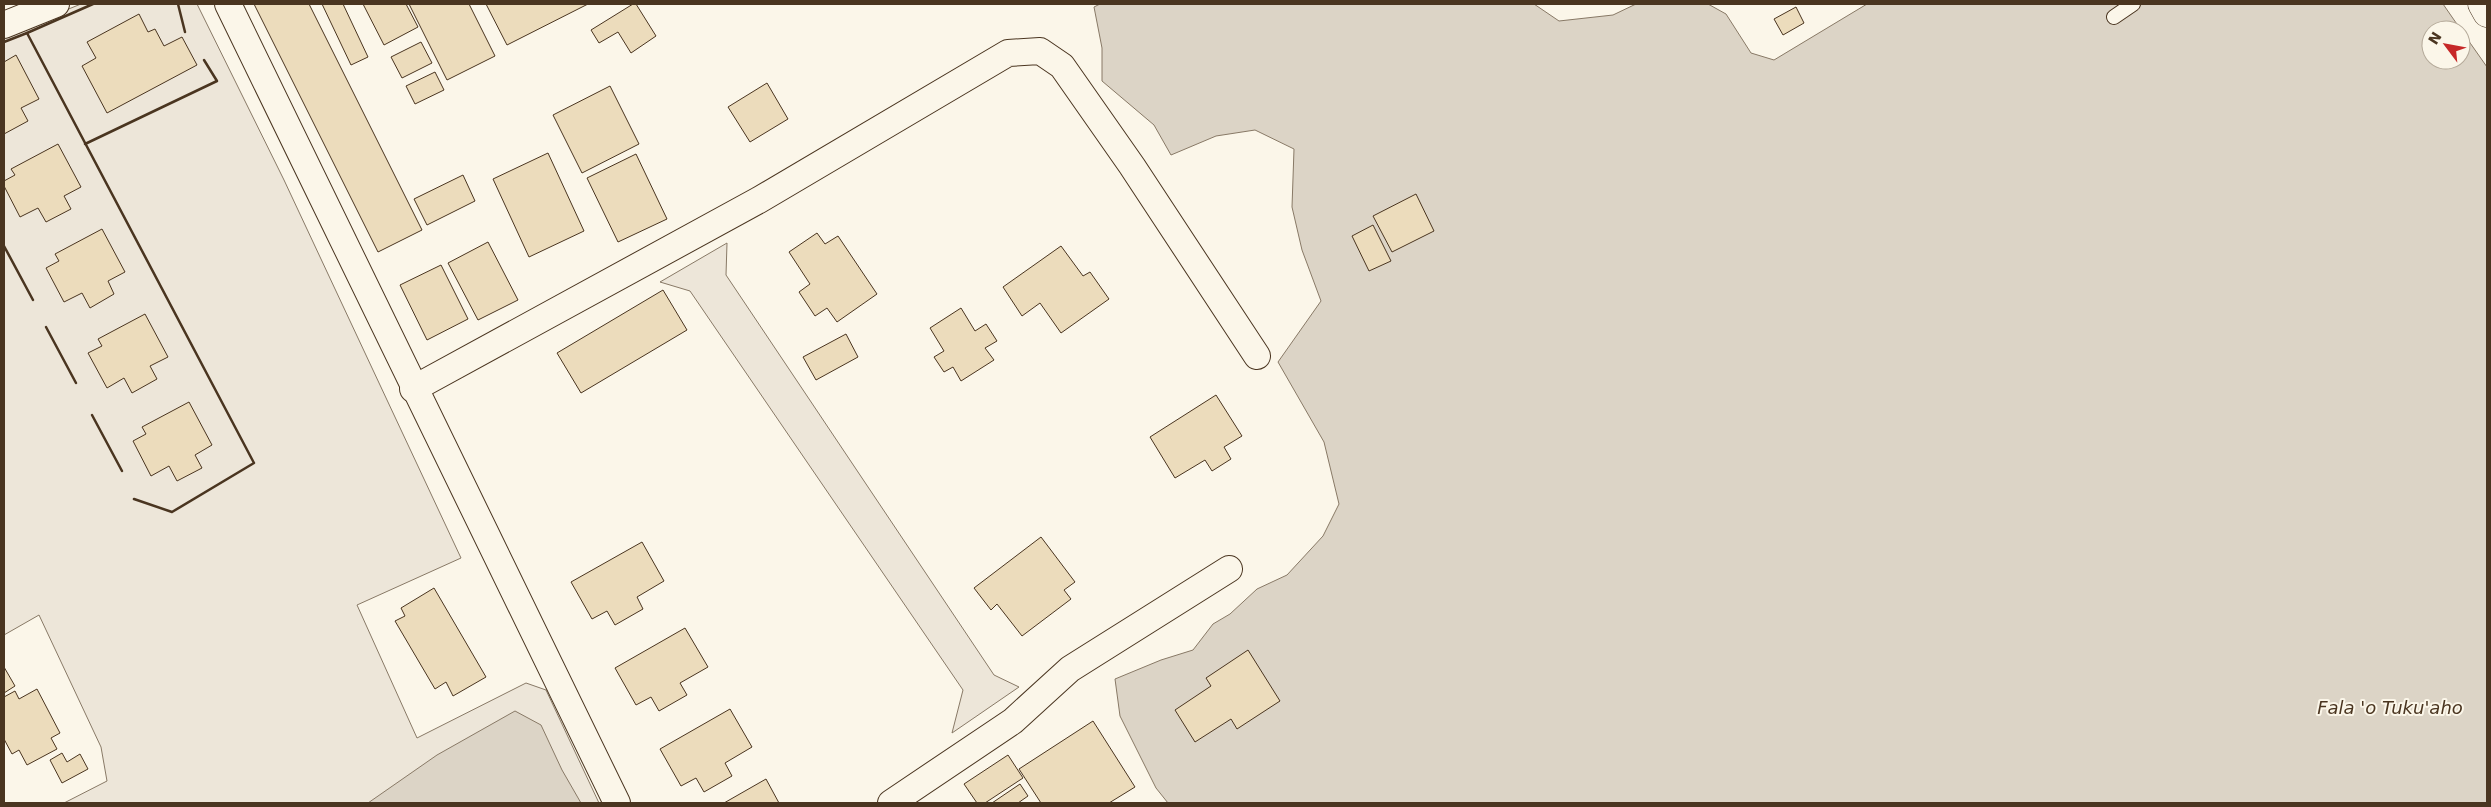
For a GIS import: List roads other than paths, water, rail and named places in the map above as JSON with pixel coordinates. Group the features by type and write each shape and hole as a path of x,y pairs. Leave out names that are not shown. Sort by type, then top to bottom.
{"street":[{"path":"4,25 56,4"},
{"path":"228,4 616,803"},
{"path":"2482,4 2487,13"},
{"path":"414,389 759,200 1008,53 1040,51 1062,66 1132,166 1257,356"},
{"path":"892,803 1013,721 1070,669 1229,569"}],"lane":[{"path":"2114,17 2133,4"}],"water":[{"name":"Fala 'o Tuku'aho","path":"1100,4 1534,4 1559,21 1613,15 1636,4 1708,4 1726,14 1751,53 1774,60 1867,4 2443,4 2454,20 2421,20 2421,70 2471,70 2471,44 2487,67 2487,803 1168,803 1156,788 1120,716 1115,679 1161,660 1193,650 1213,624 1230,614 1257,589 1287,575 1323,536 1339,504 1324,442 1278,362 1321,301 1302,250 1292,207 1294,149 1255,130 1216,136 1171,155 1154,125 1102,81 1102,48 1094,7"},
{"path":"515,711 541,725 562,770 581,803 368,803 437,755"}]}
